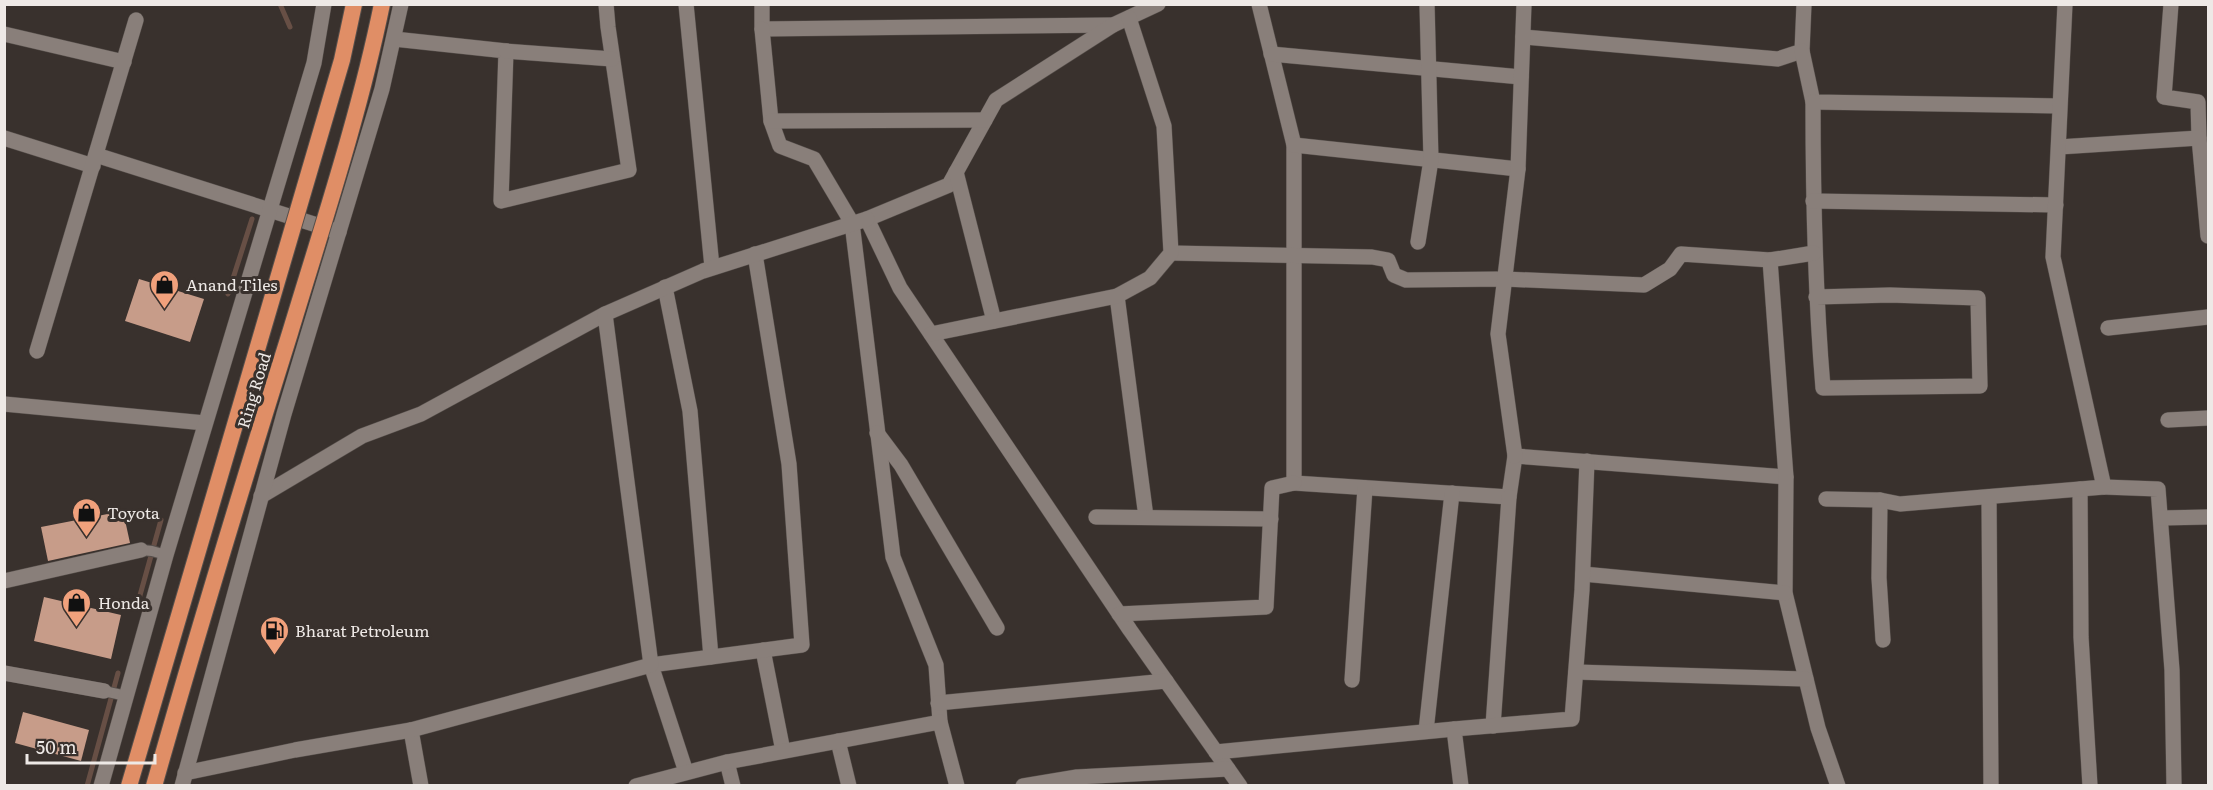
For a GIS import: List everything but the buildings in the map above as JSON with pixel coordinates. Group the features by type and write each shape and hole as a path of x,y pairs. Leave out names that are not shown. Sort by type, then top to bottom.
{"highway":[{"name":"Ring Road","path":"129,786 342,60 354,4"},
{"name":"Ring Road","path":"154,786 193,645 324,223 362,91 382,4"}],"street":[{"path":"101,786 114,693 153,552 200,422 270,210 314,63 324,4"},
{"path":"401,4 382,89 261,496 183,779 295,750 411,730 651,665 802,645 789,464 755,254"},
{"path":"506,51 501,201 629,170 606,4"},
{"path":"686,4 712,267"},
{"path":"762,4 762,29 771,121 780,146 814,159 859,221 900,288 1119,614 1240,786"},
{"path":"261,496 362,436 421,414 605,314 712,267 859,221 949,185 996,100 1113,25 1158,4"},
{"path":"1259,4 1294,145 1294,483"},
{"path":"1418,242 1431,160 1427,4"},
{"path":"1493,726 1509,497 1515,456 1498,334 1518,169 1524,4"},
{"path":"1804,4 1802,51 1814,102 1814,253 1816,297 1823,388 1980,386 1978,298 1890,295 1816,297"},
{"path":"2065,4 2053,257 2104,487"},
{"path":"2171,4 2164,97 2198,102 2208,231"},
{"path":"931,334 1117,296 1150,278 1171,253 1164,126 1129,18"},
{"path":"37,351 136,20"},
{"path":"762,29 1113,25"},
{"path":"4,34 124,62"},
{"path":"1523,37 1778,59 1802,51"},
{"path":"394,39 612,59"},
{"path":"1271,54 1521,77"},
{"path":"1814,102 2059,106"},
{"path":"771,121 985,120"},
{"path":"4,138 94,160 339,232"},
{"path":"2059,147 2199,138"},
{"path":"1294,145 1518,169"},
{"path":"956,172 994,321"},
{"path":"1813,201 2056,206"},
{"path":"859,221 877,433 892,557 936,665 940,722 957,786"},
{"path":"1171,253 1372,257 1388,260 1394,275 1406,280 1505,279 1644,285 1670,268 1681,254 1770,260 1814,253"},
{"path":"1770,260 1786,477 1785,593 1818,728 1838,786"},
{"path":"665,287 690,411 711,657"},
{"path":"1117,296 1146,518"},
{"path":"605,314 651,665 686,772"},
{"path":"2108,328 2208,317"},
{"path":"4,404 200,422"},
{"path":"2168,420 2208,418"},
{"path":"877,433 901,465 997,628"},
{"path":"1515,456 1786,477"},
{"path":"1216,752 1572,719 1583,574 1587,461"},
{"path":"1119,614 1266,607 1272,488 1294,483 1509,497"},
{"path":"1826,499 1880,500 1900,504 2104,487 2158,489 2172,670 2175,786"},
{"path":"1352,680 1365,488"},
{"path":"2080,489 2081,637 2090,786"},
{"path":"1426,731 1452,493"},
{"path":"1989,497 1991,786"},
{"path":"1880,500 1879,578 1883,640"},
{"path":"2161,518 2208,516"},
{"path":"1096,517 1270,519"},
{"path":"4,581 153,552"},
{"path":"1583,574 1785,593"},
{"path":"763,650 783,751"},
{"path":"1576,672 1806,679"},
{"path":"4,674 114,693"},
{"path":"938,703 1166,681"},
{"path":"636,786 727,762 940,722"},
{"path":"1454,729 1461,786"},
{"path":"411,730 421,786"},
{"path":"838,741 849,786"},
{"path":"727,762 733,786"},
{"path":"1023,786 1077,777 1228,769"}],"waterway":[{"path":"280,4 290,27"},
{"path":"228,294 252,219"},
{"path":"137,606 161,520"},
{"path":"87,786 118,673"}],"place":[{"name":"Anand Tiles","path":"165,310"},
{"name":"Toyota","path":"86,538"},
{"name":"Honda","path":"77,628"},
{"name":"Bharat Petroleum","path":"274,656"}]}
